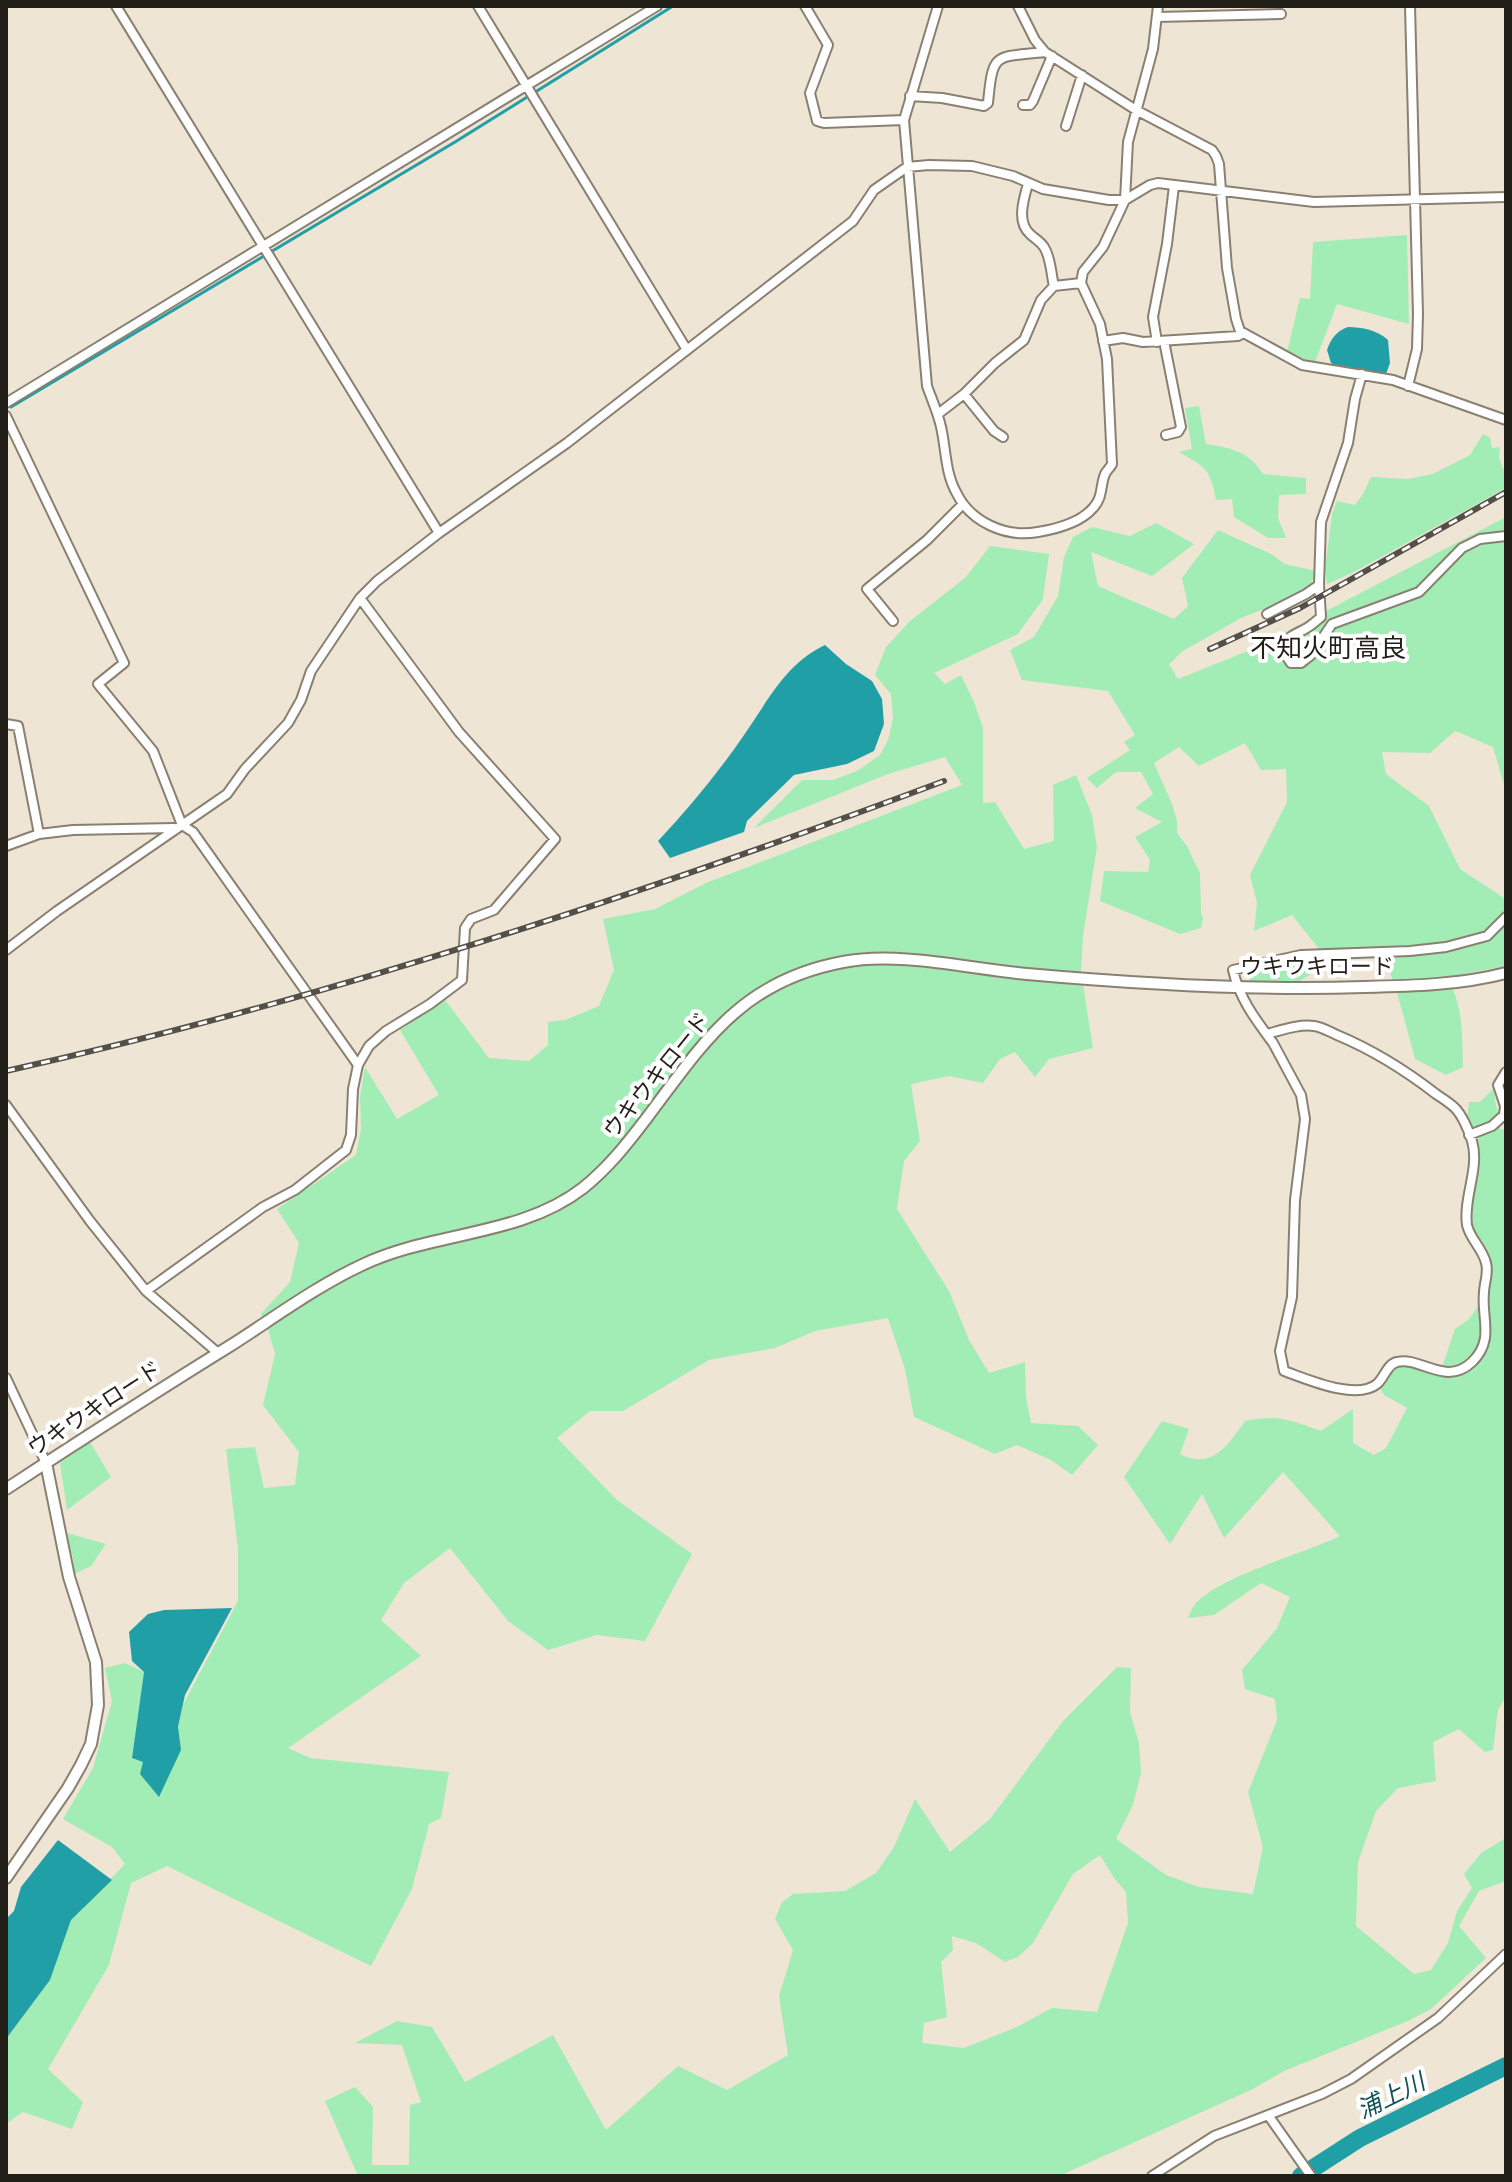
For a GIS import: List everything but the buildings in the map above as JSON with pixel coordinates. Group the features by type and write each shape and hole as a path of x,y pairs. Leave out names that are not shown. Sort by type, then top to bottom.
{"street":[{"path":"116,6 439,533"},
{"path":"478,6 687,350"},
{"path":"6,403 657,6"},
{"path":"805,6 828,45 810,93 817,121 904,120"},
{"path":"938,6 904,120 927,386 938,414 955,491 963,504 990,526 1028,534 1067,524 1093,509 1112,464 1109,376 1100,324 1081,283 1083,272 1103,247 1125,200 1127,149 1153,49 1158,6"},
{"path":"1018,6 1035,40 1048,54 1136,110 1212,150 1219,164 1228,280 1242,334 1302,365 1393,380 1506,420"},
{"path":"1408,386 1417,349 1410,6"},
{"path":"1157,17 1281,14"},
{"path":"910,96 984,106 988,103 993,67 998,59 1048,54"},
{"path":"1023,105 1030,105 1033,101 1048,54"},
{"path":"1066,126 1082,75"},
{"path":"6,950 57,911 227,794 245,769 288,723 301,700 311,671 360,598 377,581 439,533 567,443 853,221 874,190 907,167 972,166 1013,176 1028,184 1085,197 1125,200 1158,183 1314,202 1506,197"},
{"path":"1028,184 1022,213 1023,225 1047,252 1054,286"},
{"path":"1166,435 1178,432 1181,427 1153,317 1174,186"},
{"path":"938,414 1024,340 1041,300 1054,286 1081,283"},
{"path":"1103,341 1123,338 1143,342 1242,334"},
{"path":"1362,374 1348,443 1321,522 1321,617 1307,628 1290,635 1284,645 1285,655 1291,663 1301,663 1311,655 1332,624 1419,592 1462,548 1480,539 1506,536"},
{"path":"964,394 994,431 1003,437"},
{"path":"6,416 124,663 98,684 153,751 179,826"},
{"path":"893,621 867,589 927,540 963,504"},
{"path":"1267,614 1319,585"},
{"path":"146,1291 263,1207 295,1190 346,1150 351,1135 353,1089 358,1065 369,1046 462,980 465,928 471,919 494,910 555,839 459,732 360,598"},
{"path":"6,724 18,726 39,834"},
{"path":"6,846 39,834 73,830 179,826 193,832 358,1065"},
{"path":"1267,1034 1286,1028 1315,1026 1352,1041 1407,1071 1457,1110 1472,1142 1468,1226 1487,1266 1483,1298 1487,1328 1477,1356 1461,1369 1450,1372 1397,1362 1375,1386 1360,1390 1322,1385 1284,1371 1280,1351 1292,1297 1295,1200 1305,1119 1301,1095 1237,987 1233,970 1301,955 1446,947 1487,936 1506,917"},
{"name":"ウキウキロード","path":"6,1489 363,1264 402,1250 520,1220 561,1202 583,1188 627,1144 704,1043 734,1012 764,991 804,972 846,961 886,958 1028,974 1237,987 1326,988 1451,983 1506,973"},
{"path":"1469,1135 1492,1126 1504,1115 1505,1106 1498,1085 1506,1072"},
{"path":"6,1105 90,1221 146,1291 218,1353"},
{"path":"6,1378 46,1463 69,1577 96,1662 98,1705 91,1744 81,1765 6,1878"},
{"path":"1152,2176 1214,2136 1340,2085 1371,2066 1438,2018 1506,1954"},
{"path":"1268,2115 1308,2172"}],"green space":[{"path":"1407,235 1409,324 1337,304 1315,362 1287,352 1300,298 1310,299 1313,242"},
{"path":"1199,406 1206,444 1245,455 1263,474 1306,478 1306,494 1279,495 1278,518 1286,538 1268,538 1234,517 1232,499 1216,500 1209,475 1179,452 1192,449 1185,408"},
{"path":"1483,434 1490,438 1492,448 1500,447 1499,457 1503,469 1506,468 1506,488 1327,584 1325,569 1332,514 1337,501 1355,505 1371,477 1408,479 1433,474 1470,455"},
{"path":"1506,517 1506,791 1493,747 1455,731 1430,753 1382,752 1386,774 1429,806 1460,869 1506,897 1506,966 1446,977 1459,1009 1463,1067 1446,1075 1415,1059 1381,948 1339,948 1334,959 1297,983 1248,984 1251,974 1280,966 1291,952 1319,949 1292,915 1254,931 1257,903 1250,875 1287,802 1286,769 1261,770 1245,743 1199,766 1179,747 1154,763 1172,804 1177,833 1200,873 1201,928 1180,934 1100,901 1104,871 1148,872 1150,860 1135,837 1162,822 1135,808 1153,794 1141,772 1116,772 1097,788 1087,778 1130,750 1124,742 1135,735 1108,691 1022,680 1010,650 1034,637 1058,596 1064,557 1073,537 1092,527 1130,536 1156,523 1194,544 1152,576 1091,552 1098,586 1174,619 1188,606 1182,578 1218,530 1271,554 1285,564 1316,571 1311,584 1299,595 1241,618 1183,651 1169,664 1178,679 1255,648"},
{"path":"990,546 1049,554 1043,599 1018,634 934,673 945,684 961,675 983,728 983,803 995,802 1024,849 1054,841 1053,785 1076,775 1092,815 1097,847 1083,936 1081,972 1093,1048 1049,1059 1035,1077 1015,1052 1000,1059 983,1083 949,1076 911,1084 920,1141 904,1161 897,1209 949,1291 969,1340 989,1373 1025,1362 1026,1397 1031,1423 1078,1426 1098,1445 1072,1475 1051,1460 1017,1445 995,1454 914,1417 905,1369 888,1318 815,1331 775,1348 709,1360 623,1411 590,1411 557,1438 617,1500 692,1554 645,1641 597,1635 548,1650 508,1621 450,1548 404,1583 381,1620 421,1656 288,1748 310,1758 449,1772 441,1818 429,1824 412,1889 371,1966 167,1866 131,1883 109,1965 48,2069 83,2102 72,2129 23,2112 6,2124 6,2039 50,1980 71,1920 125,1864 112,1847 63,1819 93,1768 112,1701 105,1668 125,1663 144,1672 132,1758 177,1733 183,1705 238,1601 238,1549 226,1449 255,1447 264,1488 295,1485 299,1452 263,1405 275,1354 261,1314 290,1282 299,1243 277,1209 356,1155 365,1067 397,1119 439,1095 400,1030 445,1000 489,1058 529,1061 548,1045 548,1022 565,1020 599,1006 614,970 603,919 655,909 706,883 962,785 945,757 888,774 754,828 802,780 833,780 857,771 880,755 888,740 893,718 891,694 875,675 886,647 910,621 965,578"},
{"path":"1493,1089 1501,1130 1506,1129 1506,1696 1498,1710 1493,1750 1485,1752 1459,1729 1433,1742 1436,1781 1398,1788 1376,1811 1358,1862 1356,1926 1414,1974 1431,1970 1448,1943 1457,1911 1472,1888 1464,1874 1481,1853 1506,1838 1506,1881 1479,1891 1459,1926 1486,1958 1431,2009 1408,2021 1284,2071 1251,2090 1059,2176 358,2176 325,2101 355,2087 373,2107 372,2165 409,2165 410,2105 421,2102 402,2045 355,2043 397,2021 432,2027 465,2082 553,2035 606,2130 678,2066 727,2090 788,2055 779,1996 793,1950 775,1919 782,1902 793,1894 845,1891 876,1873 894,1847 915,1799 950,1852 990,1819 1063,1721 1117,1667 1131,1668 1130,1712 1139,1743 1141,1773 1133,1805 1116,1839 1166,1875 1199,1887 1253,1894 1263,1847 1248,1792 1277,1720 1275,1699 1245,1689 1242,1670 1277,1628 1290,1597 1261,1583 1214,1615 1188,1618 1203,1596 1219,1586 1340,1536 1283,1472 1224,1538 1202,1494 1170,1544 1124,1477 1162,1421 1189,1429 1180,1454 1201,1459 1226,1446 1245,1421 1284,1419 1321,1431 1353,1409 1353,1443 1374,1455 1386,1448 1407,1408 1384,1395 1380,1388 1399,1365 1440,1373 1455,1329 1469,1319 1481,1302 1479,1361 1485,1351 1490,1326 1486,1296 1491,1273 1489,1261 1473,1235 1470,1219 1476,1139 1467,1120 1469,1102 1480,1102","holes":["1100,1855 1126,1892 1128,1923 1097,2012 1052,2008 1017,2027 964,2048 922,2043 924,2023 947,2017 941,1962 953,1950 952,1936 976,1943 1005,1962 1018,1957 1033,1943 1073,1874"]},
{"path":"90,1442 111,1477 67,1510 60,1463"},
{"path":"67,1533 106,1544 91,1566 74,1574 73,1557 67,1543"}],"water":[{"path":"1348,327 1369,330 1388,340 1390,363 1386,374 1331,363 1327,350 1330,342 1337,333"},
{"path":"825,645 872,681 882,699 884,724 874,751 847,764 794,775 747,821 744,832 670,858 658,841 714,777 788,673"},
{"path":"232,1608 185,1695 178,1727 181,1750 159,1797 140,1774 143,1762 132,1758 144,1672 132,1661 129,1632 148,1614 164,1610"},
{"path":"58,1840 112,1880 71,1920 50,1980 6,2039 6,1919 14,1911 21,1887"}],"waterway":[{"path":"11,407 455,142 673,6"},
{"name":"浦上川","path":"1301,2176 1360,2138 1506,2066"}],"railway":[{"path":"1210,649 1300,608 1506,492"},
{"path":"6,1071 244,1012 480,942 714,864 944,781"}],"district":[{"name":"不知火町高良","path":"1328,648"}]}
